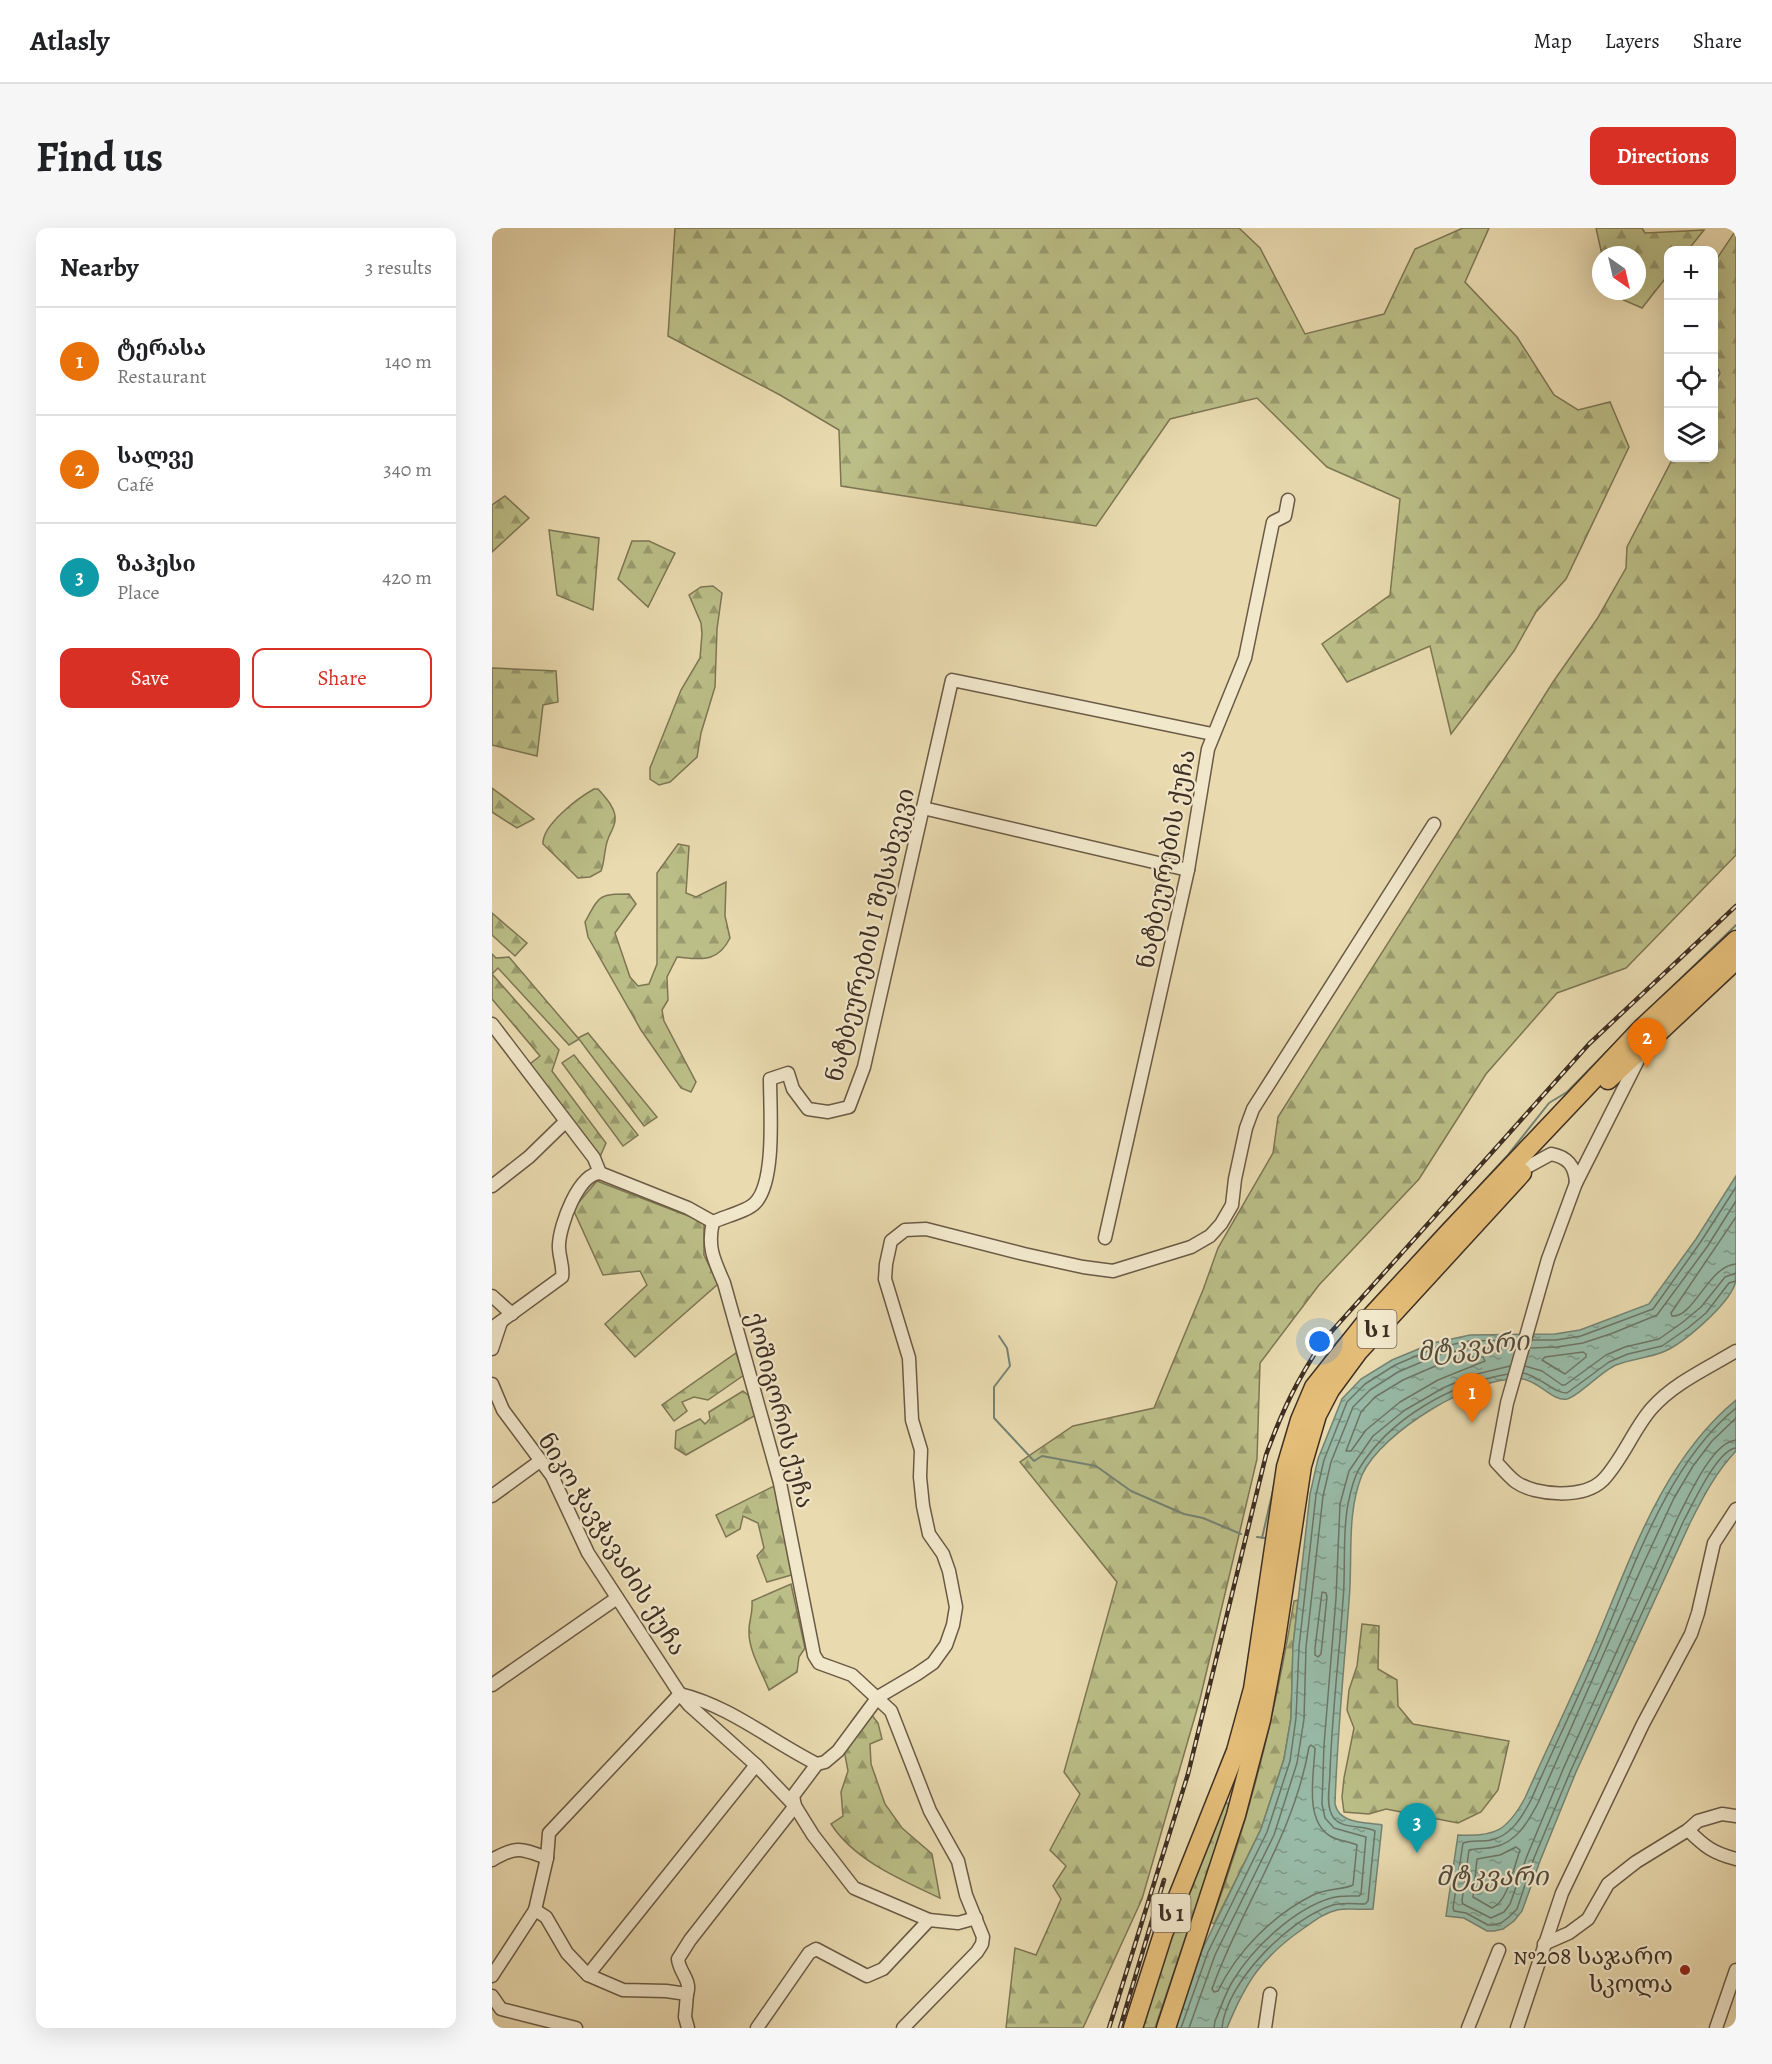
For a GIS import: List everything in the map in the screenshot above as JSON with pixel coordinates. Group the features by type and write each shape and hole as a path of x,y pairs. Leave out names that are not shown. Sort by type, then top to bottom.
{"highway":[{"name":"ს 1","path":"1133,2028 1163,1934 1236,1751 1253,1689 1286,1467 1300,1420 1314,1387 1365,1323 1450,1231 1642,1028 1736,940"},
{"name":"ს 1","path":"1166,2028 1236,1815 1261,1720 1275,1646 1302,1467 1307,1444 1323,1404 1340,1374 1364,1345 1528,1166 1608,1081 1736,960"}],"street":[{"name":"ნატბეურების ქუჩა","path":"1105,1238 1188,870 1208,749 1212,734 1245,658 1273,522 1285,516 1288,500"},
{"name":"ნატბეურების I შესახვევი","path":"712,1222 754,1205 763,1193 770,1160 770,1079 788,1073 793,1089 808,1109 828,1112 849,1107 863,1072 952,680 1212,734"},
{"path":"923,808 1188,870"},
{"path":"688,2028 685,2017 689,1988 678,1959 690,1940 795,1806 793,1796 817,1764 825,1762 838,1751 878,1698 933,1662 946,1646 953,1625 956,1607 949,1571 943,1554 929,1534 923,1506 920,1477 921,1450 912,1420 909,1358 885,1279 891,1241 905,1230 926,1229 1024,1254 1113,1271 1191,1247 1210,1236 1221,1224 1232,1205 1235,1179 1253,1109 1434,824"},
{"path":"492,1023 594,1158 600,1173"},
{"path":"1648,1042 1576,1183 1548,1259 1507,1404 1496,1462 1516,1482 1553,1495 1577,1492 1601,1482 1629,1446 1651,1410 1666,1394 1736,1351"},
{"path":"492,1186 529,1157 565,1122"},
{"path":"1528,1166 1551,1154 1564,1157 1575,1172 1576,1183"},
{"path":"492,1349 496,1325 562,1277 559,1244 561,1230 570,1203 588,1178 596,1173 688,1208 712,1222"},
{"name":"ქოშიგორის ქუჩა","path":"712,1222 711,1253 724,1283 780,1483 814,1655 819,1663 852,1676 891,1711 930,1811 955,1854 966,1895 983,1937 982,1944 976,1952 903,2028"},
{"path":"492,1296 512,1314"},
{"name":"ნიკო ჭავჭავაძის ქუჩა","path":"492,1384 503,1410 557,1487 588,1553 680,1694 689,1705 756,1765 795,1806 854,1888 929,1920 958,1923 976,1918"},
{"path":"492,1496 540,1461"},
{"path":"1517,2028 1562,1893 1643,1724 1691,1634 1714,1543 1736,1509"},
{"path":"492,1685 617,1598"},
{"path":"492,1976 535,1910 547,1857 549,1833 680,1694 699,1698 721,1708 817,1764"},
{"path":"588,1975 756,1765"},
{"path":"1544,1944 1569,1933 1588,1919 1608,1884 1635,1862 1688,1830 1698,1821 1722,1814 1736,1816"},
{"path":"1688,1830 1706,1848 1736,1859"},
{"path":"492,1860 503,1853 520,1848 547,1857"},
{"path":"535,1910 546,1917 567,1953 588,1975 623,1990 687,1994"},
{"path":"757,2028 809,1953 816,1949 867,1976 883,1969 929,1920"},
{"path":"1468,2028 1499,1950"},
{"path":"1716,2028 1736,1970"},
{"path":"1265,2028 1270,1994"},
{"path":"492,1996 501,2009 576,2028"}],"green space":[{"path":"675,228 1239,228 1260,248 1305,334 1384,314 1415,249 1463,228 1489,228 1465,282 1517,337 1554,395 1578,410 1610,402 1629,447 1566,579 1536,612 1514,651 1451,734 1430,646 1347,682 1322,644 1390,595 1400,499 1327,467 1257,398 1170,419 1096,526 841,486 839,430 780,395 668,336"},
{"path":"1596,228 1642,228 1645,233 1704,230 1691,246 1664,246 1664,280 1642,308 1624,300 1646,300 1646,246 1600,246"},
{"path":"1736,230 1736,855 1626,968 1557,993 1486,1074 1419,1179 1319,1285 1260,1363 1257,1459 1200,1699 1142,1899 1083,2028 1006,2028 1015,1948 1036,1955 1061,1899 1053,1886 1066,1866 1050,1850 1080,1794 1064,1772 1117,1582 1020,1462 1073,1426 1154,1408 1218,1248 1273,1153 1278,1117 1553,682 1597,619 1626,568 1627,547 1671,462 1718,462 1718,377 1720,373 1718,369 1718,257"},
{"path":"505,496 529,518 492,552 492,505"},
{"path":"549,530 599,538 593,610 557,595"},
{"path":"632,541 649,541 675,553 648,607 618,579"},
{"path":"713,586 722,593 717,629 715,687 701,733 697,757 670,782 659,785 650,779 650,768 681,690 700,658 701,623 689,595 701,587"},
{"path":"492,668 556,671 558,702 543,705 537,756 492,745"},
{"path":"492,788 534,819 517,828 492,812"},
{"path":"594,789 598,789 610,804 615,821 601,871 590,877 578,878 543,844 544,837 562,813"},
{"path":"678,844 689,846 686,893 696,897 726,882 725,916 730,938 714,956 700,959 677,957 667,977 668,1000 662,1010 664,1021 696,1082 691,1092 681,1088 641,1030 588,937 585,922 601,898 629,894 636,904 615,933 630,977 638,986 649,984 657,964 657,873"},
{"path":"492,913 527,943 515,956 492,935"},
{"path":"492,954 496,958 509,957 578,1038 588,1033 657,1117 644,1126 579,1039 569,1045 498,968 492,974"},
{"path":"492,974 559,1050 552,1071 606,1143 599,1159 530,1064 540,1056 492,999"},
{"path":"574,1055 638,1135 623,1146 562,1063"},
{"path":"597,1181 704,1222 704,1255 718,1284 635,1357 605,1324 647,1285 640,1271 603,1275 573,1209"},
{"path":"736,1353 744,1375 708,1400 694,1397 682,1402 687,1411 674,1421 662,1405"},
{"path":"743,1391 748,1395 756,1415 686,1455 675,1448 676,1431 700,1419 705,1424 710,1419 709,1412"},
{"path":"774,1486 795,1574 767,1582 757,1556 764,1548 758,1523 743,1516 740,1529 726,1537 716,1515"},
{"path":"791,1584 805,1648 799,1657 797,1672 769,1690 749,1638 752,1601"},
{"path":"1298,1600 1293,1646 1291,1718 1284,1759 1261,1829 1214,1924 1211,1922 1250,1804 1279,1683 1294,1601"},
{"path":"1362,1624 1379,1626 1378,1669 1397,1680 1398,1706 1413,1724 1509,1741 1498,1790 1481,1812 1458,1823 1386,1809 1369,1814 1344,1812 1342,1797 1344,1778 1354,1728 1347,1710 1349,1690 1357,1666"},
{"path":"864,1705 878,1723 882,1739 870,1744 871,1764 885,1804 902,1828 932,1854 940,1898 866,1859 841,1837 831,1824 843,1816 841,1792 848,1771 843,1744 851,1722"},
{"path":"1225,1801 1230,1806 1155,2028 1140,2028 1162,1962"}],"water":[{"path":"1736,1176 1735,1284 1724,1302 1693,1333 1663,1352 1616,1365 1567,1399 1556,1397 1535,1383 1523,1379 1503,1380 1481,1386 1456,1396 1409,1424 1372,1458 1362,1475 1357,1490 1352,1521 1350,1585 1335,1804 1337,1811 1347,1819 1382,1825 1373,1909 1332,1911 1289,1939 1257,1971 1241,1997 1227,2028 1174,2028 1202,1950 1261,1829 1284,1759 1291,1718 1293,1646 1310,1494 1318,1459 1342,1399 1361,1379 1392,1360 1433,1343 1470,1335 1555,1334 1580,1330 1649,1304 1696,1239"},
{"name":"მტკვარი","path":"1736,1400 1736,1451 1716,1476 1690,1523 1576,1772 1522,1911 1503,1929 1494,1931 1487,1931 1464,1918 1446,1916 1458,1835 1482,1835 1499,1830 1506,1825 1518,1809 1578,1682 1651,1512 1668,1481 1688,1452 1710,1424"}],"waterway":[{"path":"1641,1017 1736,925"},
{"path":"1450,1218 1507,1156 1549,1103 1567,1092 1624,1034"},
{"path":"1317,1369 1349,1329"},
{"path":"999,1336 1007,1348 1010,1366 994,1387 994,1418 1034,1461 1042,1456 1096,1466 1131,1491 1184,1514 1203,1518 1241,1534"},
{"path":"1262,1538 1276,1477"},
{"path":"1257,1537 1265,1538"}],"railway":[{"path":"1109,2028 1188,1774 1266,1455 1284,1410 1305,1369 1323,1341 1589,1044 1736,906"},
{"path":"1120,2028 1164,1880"}],"place":[{"name":"სალვე","path":"1647,1068"},
{"name":"ტერასა","path":"1472,1423"},
{"name":"ზაჰესი","path":"1417,1853"},
{"name":"№208 საჯარო სკოლა","path":"1685,1970"}]}
